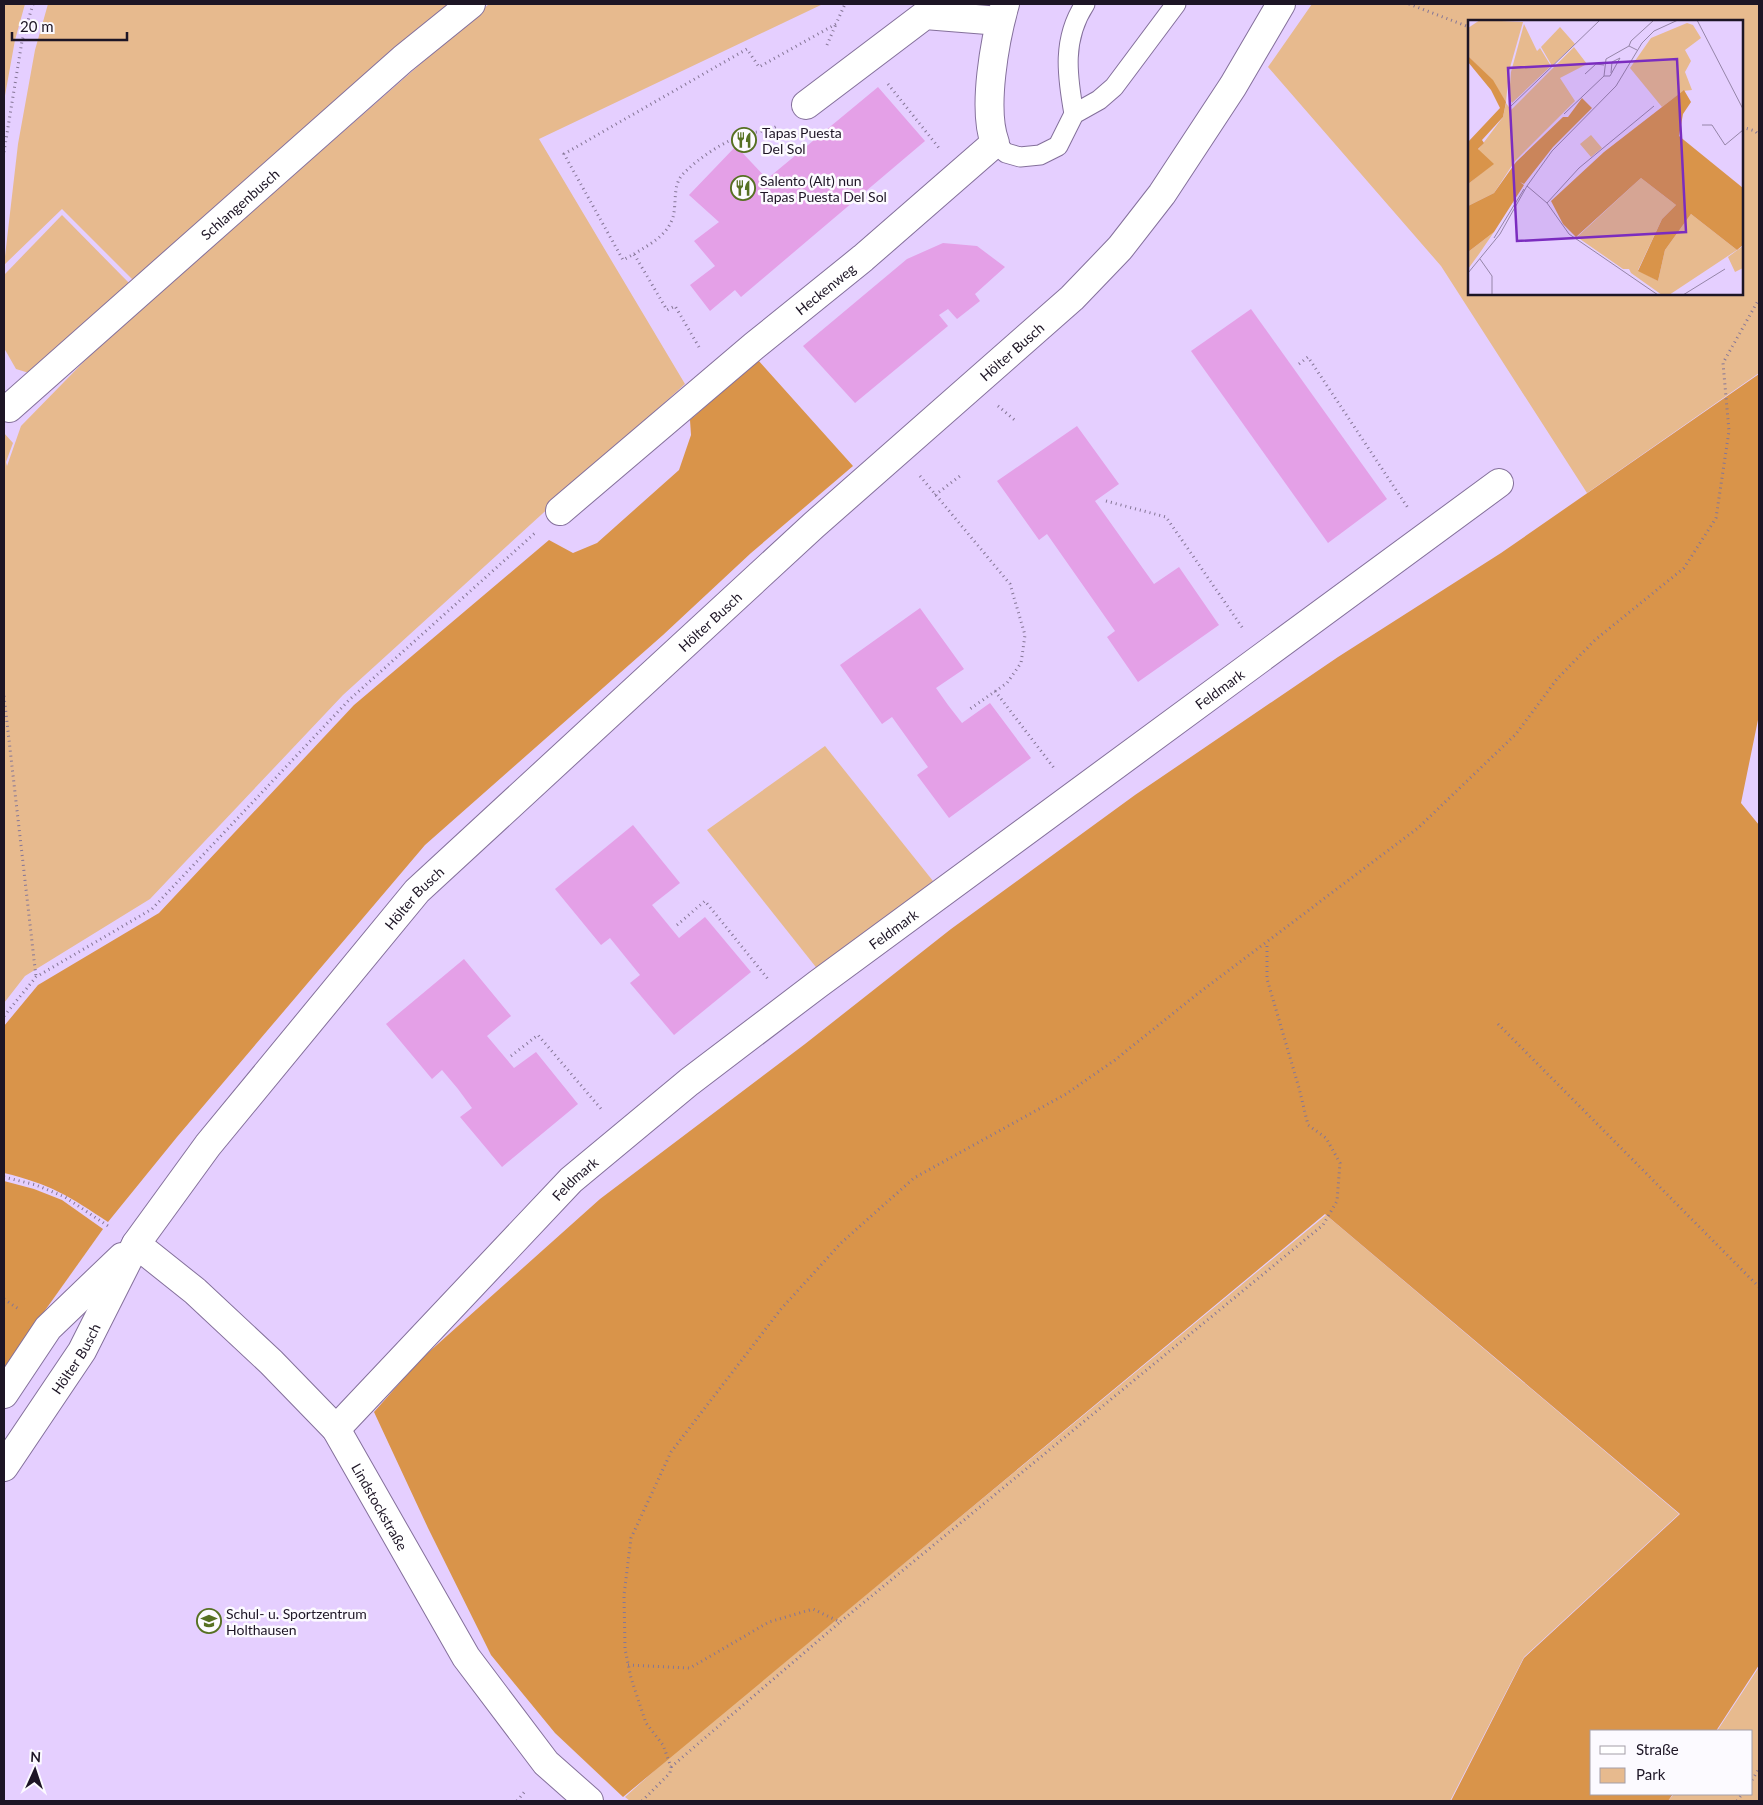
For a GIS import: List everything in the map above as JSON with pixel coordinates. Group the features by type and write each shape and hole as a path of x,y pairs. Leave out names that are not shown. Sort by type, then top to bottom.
{"street":[{"name":"Schlangenbusch","path":"9,408 403,60 471,4"},
{"name":"Hölter Busch","path":"4,1467 82,1351 136,1244 208,1145 417,891 814,525 1072,298 1120,248 1162,194 1233,86 1281,4"},
{"path":"806,105 925,15 1003,12 994,50 990,130 995,143"},
{"name":"Heckenweg","path":"560,511 754,346 863,258 995,143"},
{"name":"Feldmark","path":"336,1429 571,1180 690,1082 790,1006 1499,483"},
{"name":"Hölter Busch","path":"4,1394 48,1328 136,1244"},
{"name":"Lindstockstraße","path":"136,1244 195,1291 271,1362 336,1429 466,1657 546,1764 589,1801"}],"lane":[{"path":"1074,114 1067,79 1067,58 1070,38 1078,15 1085,4"},
{"path":"995,143 1006,153 1020,157 1040,155 1058,146 1074,114 1099,100 1114,87 1176,4"}],"path":[{"path":"4,152 22,41 33,4"},
{"path":"806,105 772,129 747,134 731,140 695,163 681,175 675,193 673,217 667,229 657,240 623,260 564,154 747,50 759,67 836,24 845,4"},
{"path":"1409,4 1468,27"},
{"path":"902,102 931,138"},
{"path":"1743,127 1755,131 1759,135"},
{"path":"634,254 667,310 675,306 718,378"},
{"path":"671,1767 664,1745 646,1724 628,1664 624,1596 630,1538 670,1452 781,1309 841,1243 914,1178 1066,1094 1115,1060 1196,994 1418,828 1516,734 1557,679 1595,640 1684,568 1716,518 1729,431 1723,363 1759,299"},
{"path":"1299,364 1308,357 1427,536"},
{"path":"960,476 935,495 1010,584 1025,635 1021,663 1007,683 970,709"},
{"path":"1106,501 1166,517 1262,658"},
{"path":"4,1016 36,977 152,909 349,700 560,511"},
{"path":"995,692 1075,795"},
{"path":"4,696 36,977"},
{"path":"677,925 705,901 790,1006"},
{"path":"642,1801 670,1772 671,1767 840,1622 1324,1225 1337,1201 1340,1163 1326,1138 1308,1125 1267,979 1267,942"},
{"path":"1498,1024 1759,1287"},
{"path":"512,1056 538,1035 624,1136"},
{"path":"4,1177 36,1185 65,1197 136,1244"},
{"path":"628,1664 690,1668 769,1622 813,1608 840,1622"}],"green space":[{"path":"4,4 25,4 15,40 4,101"},
{"path":"48,4 448,4 452,10 136,283 62,209 4,265 18,144 35,50"},
{"path":"489,4 823,4 539,139 685,384 343,695 150,899 25,976 4,1003 4,433 13,443 6,462 7,466 21,426 105,340"},
{"path":"1312,4 1759,4 1759,373 1587,493 1441,266 1268,67"},
{"path":"62,215 132,286 29,373 16,369 4,348 5,274"},
{"path":"825,746 933,881 819,971 707,830"},
{"path":"1326,1215 1679,1514 1524,1657 1450,1801 630,1801 625,1797 672,1755"},
{"path":"1759,1667 1759,1801 1668,1801 1673,1795 1753,1795 1753,1730 1718,1730"}],"shaded area":[{"path":"758,360 853,466 751,553 663,635 425,845 177,1137 108,1222 47,1186 4,1173 4,1026 38,985 159,913 354,705 549,540 573,553 597,543 679,470 691,435 690,420"},
{"path":"1759,374 1759,715 1741,803 1759,825 1759,1665 1717,1730 1590,1730 1590,1795 1672,1795 1668,1801 1451,1801 1524,1658 1680,1514 1325,1214 623,1797 555,1733 491,1655 428,1528 374,1412 420,1360 600,1199 805,1044 951,929 1135,795 1338,657 1501,553"},
{"path":"4,1181 34,1189 62,1200 103,1229 4,1368"}],"building":[{"path":"878,87 925,141 741,297 735,290 710,311 690,285 715,266 694,241 719,222 689,195 736,146 767,179"},
{"path":"943,243 977,246 1005,267 975,294 980,301 957,319 948,309 939,315 948,326 855,403 803,346 907,259"},
{"path":"1251,309 1387,499 1328,543 1191,351"},
{"path":"1077,426 1119,484 1095,501 1154,584 1179,567 1219,625 1138,682 1107,637 1115,631 1047,534 1039,540 997,481"},
{"path":"920,608 964,669 936,688 948,705 962,723 990,703 1031,758 949,818 917,775 928,767 892,717 882,724 840,665"},
{"path":"633,825 680,883 652,905 679,938 705,917 751,972 674,1035 630,983 640,975 610,938 601,945 555,889"},
{"path":"464,959 511,1016 487,1036 514,1068 536,1052 578,1104 502,1167 460,1117 472,1108 458,1089 442,1070 432,1079 386,1024"}],"place":[{"name":"Tapas Puesta Del Sol","path":"744,140"},
{"name":"Salento (Alt) nun Tapas Puesta Del Sol","path":"743,188"},
{"name":"Schul- u. Sportzentrum Holthausen","path":"209,1621"}]}
